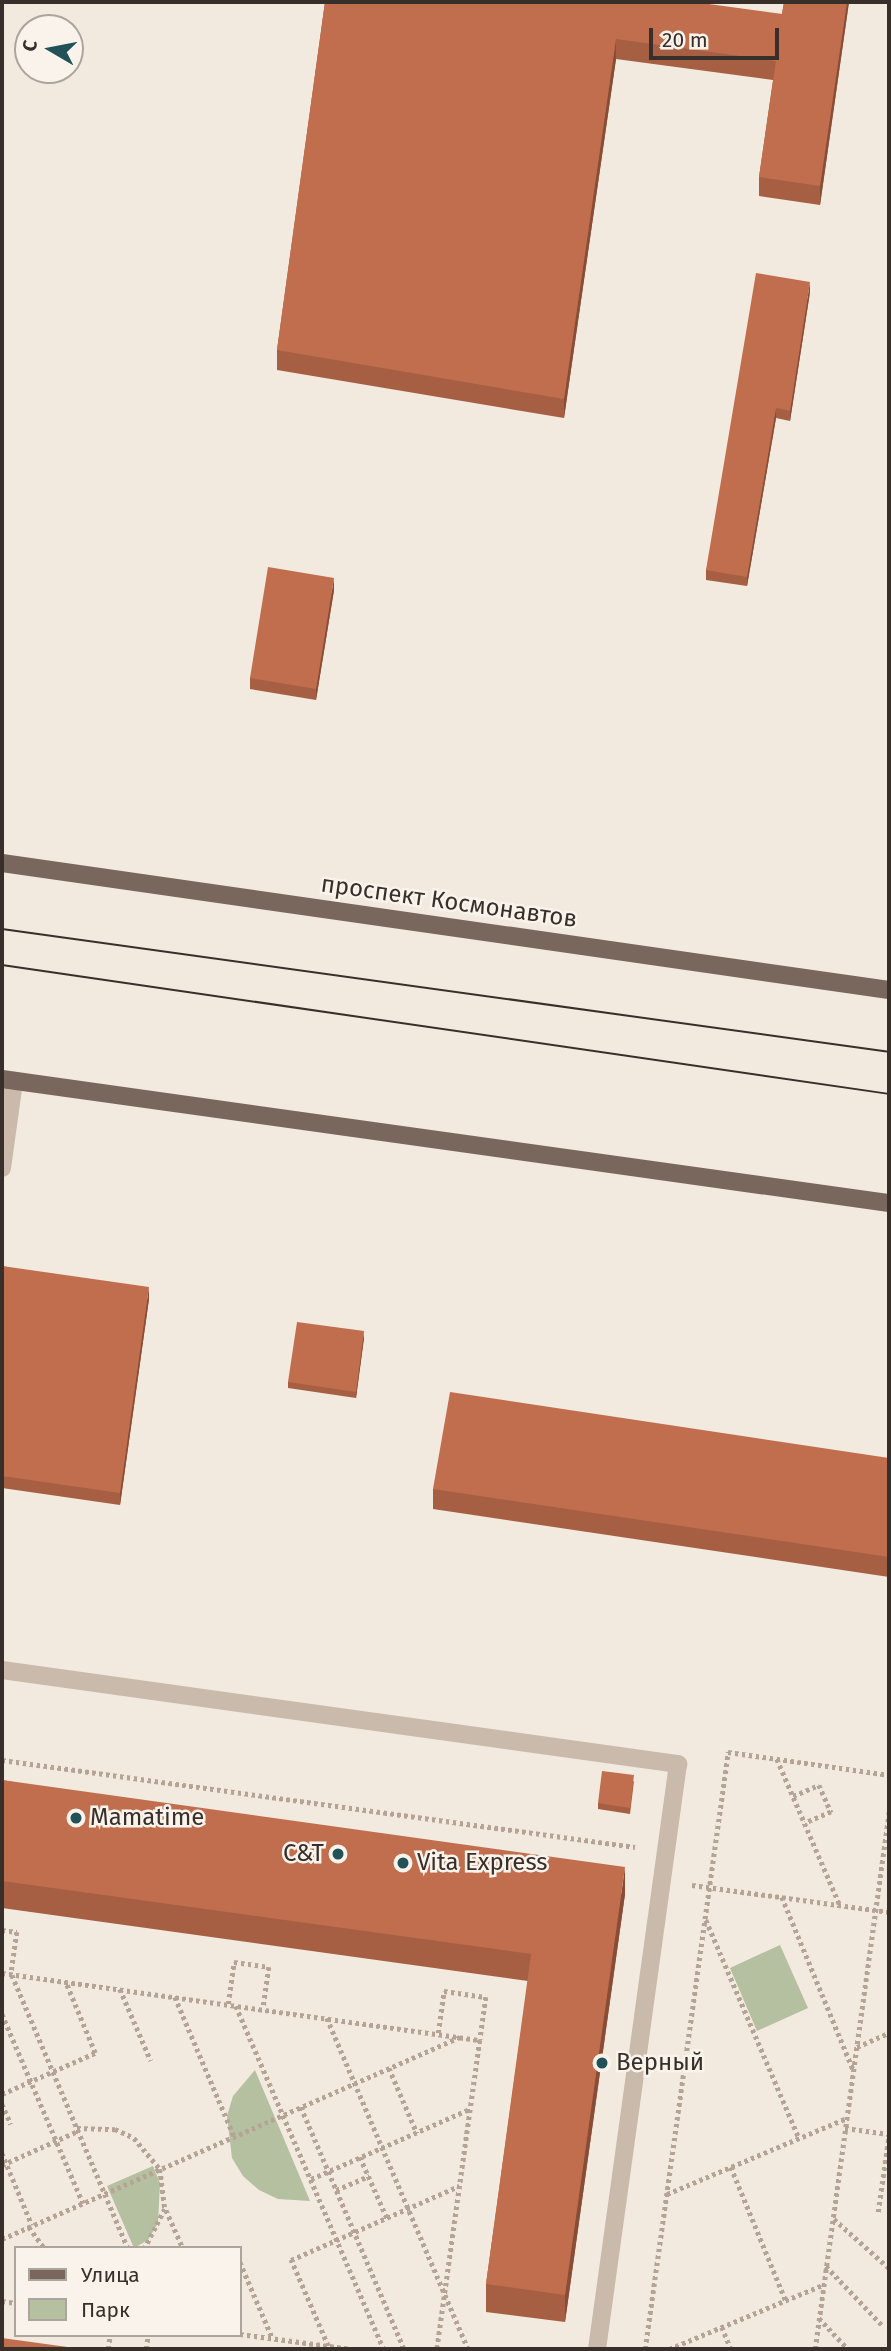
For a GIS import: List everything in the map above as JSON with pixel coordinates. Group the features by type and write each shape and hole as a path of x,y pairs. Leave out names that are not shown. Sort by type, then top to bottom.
{"main road":[{"name":"проспект Космонавтов","path":"2,863 889,990"},
{"path":"8,1080 889,1203"}],"lane":[{"path":"2,1168 8,1080"},
{"path":"2,1670 678,1764 597,2349"}],"path":[{"path":"645,2349 728,1752 889,1774"},
{"path":"777,1759 841,1906"},
{"path":"2,1760 641,1848 639,1858"},
{"path":"793,1796 819,1785 831,1812 805,1823"},
{"path":"815,2349 889,1812"},
{"path":"709,1887 889,1912"},
{"path":"782,1897 853,2070"},
{"path":"705,1917 799,2138"},
{"path":"2,1930 17,1932 11,1974 127,2246"},
{"path":"228,2004 234,1962 269,1967 263,2009"},
{"path":"2,1973 480,2040"},
{"path":"2,2094 95,2053 65,1982"},
{"path":"120,1989 151,2061"},
{"path":"437,2349 486,1997 444,1991 438,2033"},
{"path":"175,1997 234,2136"},
{"path":"236,2006 384,2349"},
{"path":"2,2014 83,2203"},
{"path":"327,2018 468,2349"},
{"path":"857,2047 889,2033"},
{"path":"2,2239 461,2037"},
{"path":"388,2068 416,2133"},
{"path":"2,2104 10,2124"},
{"path":"301,2107 404,2349"},
{"path":"311,2179 470,2109"},
{"path":"666,2194 847,2118"},
{"path":"845,2128 889,2135 878,2212"},
{"path":"4,2164 77,2129 115,2129 134,2138 160,2169 165,2207 182,2246"},
{"path":"2,2153 4,2164 31,2226 43,2246"},
{"path":"360,2157 387,2218"},
{"path":"731,2167 786,2301"},
{"path":"336,2190 369,2176"},
{"path":"328,2346 291,2260 460,2186"},
{"path":"146,2246 159,2228 165,2207"},
{"path":"833,2218 889,2269"},
{"path":"826,2266 883,2326"},
{"path":"242,2267 272,2338"},
{"path":"669,2349 823,2285"},
{"path":"819,2318 848,2349"},
{"path":"722,2327 731,2349"},
{"path":"242,2334 351,2349"}],"green space":[{"path":"780,1945 808,2008 757,2031 730,1968"},
{"path":"255,2070 310,2201 278,2199 259,2190 243,2176 232,2158 227,2116 233,2096"},
{"path":"153,2166 160,2183 158,2223 148,2240 133,2246 107,2186"}],"building":[{"path":"325,2 694,2 782,14 784,2 847,2 820,186 759,177 776,61 616,39 564,399 277,350"},
{"path":"756,273 810,282 790,411 776,408 747,577 706,570"},
{"path":"268,567 334,578 316,689 250,678"},
{"path":"2,1266 149,1287 120,1493 2,1476"},
{"path":"297,1322 364,1331 356,1392 288,1382"},
{"path":"450,1392 889,1458 889,1557 433,1489"},
{"path":"602,1771 634,1775 630,1808 598,1803"},
{"path":"2,1780 625,1867 565,2295 486,2284 531,1954 2,1881"},
{"path":"2,2338 82,2349 2,2349"}],"tram line":[{"path":"2,929 889,1052"},
{"path":"2,965 889,1094"}],"place":[{"name":"Mamatime","path":"76,1818"},
{"name":"С&Т","path":"338,1854"},
{"name":"Vita Express","path":"403,1863"},
{"name":"Верный","path":"602,2063"}]}
